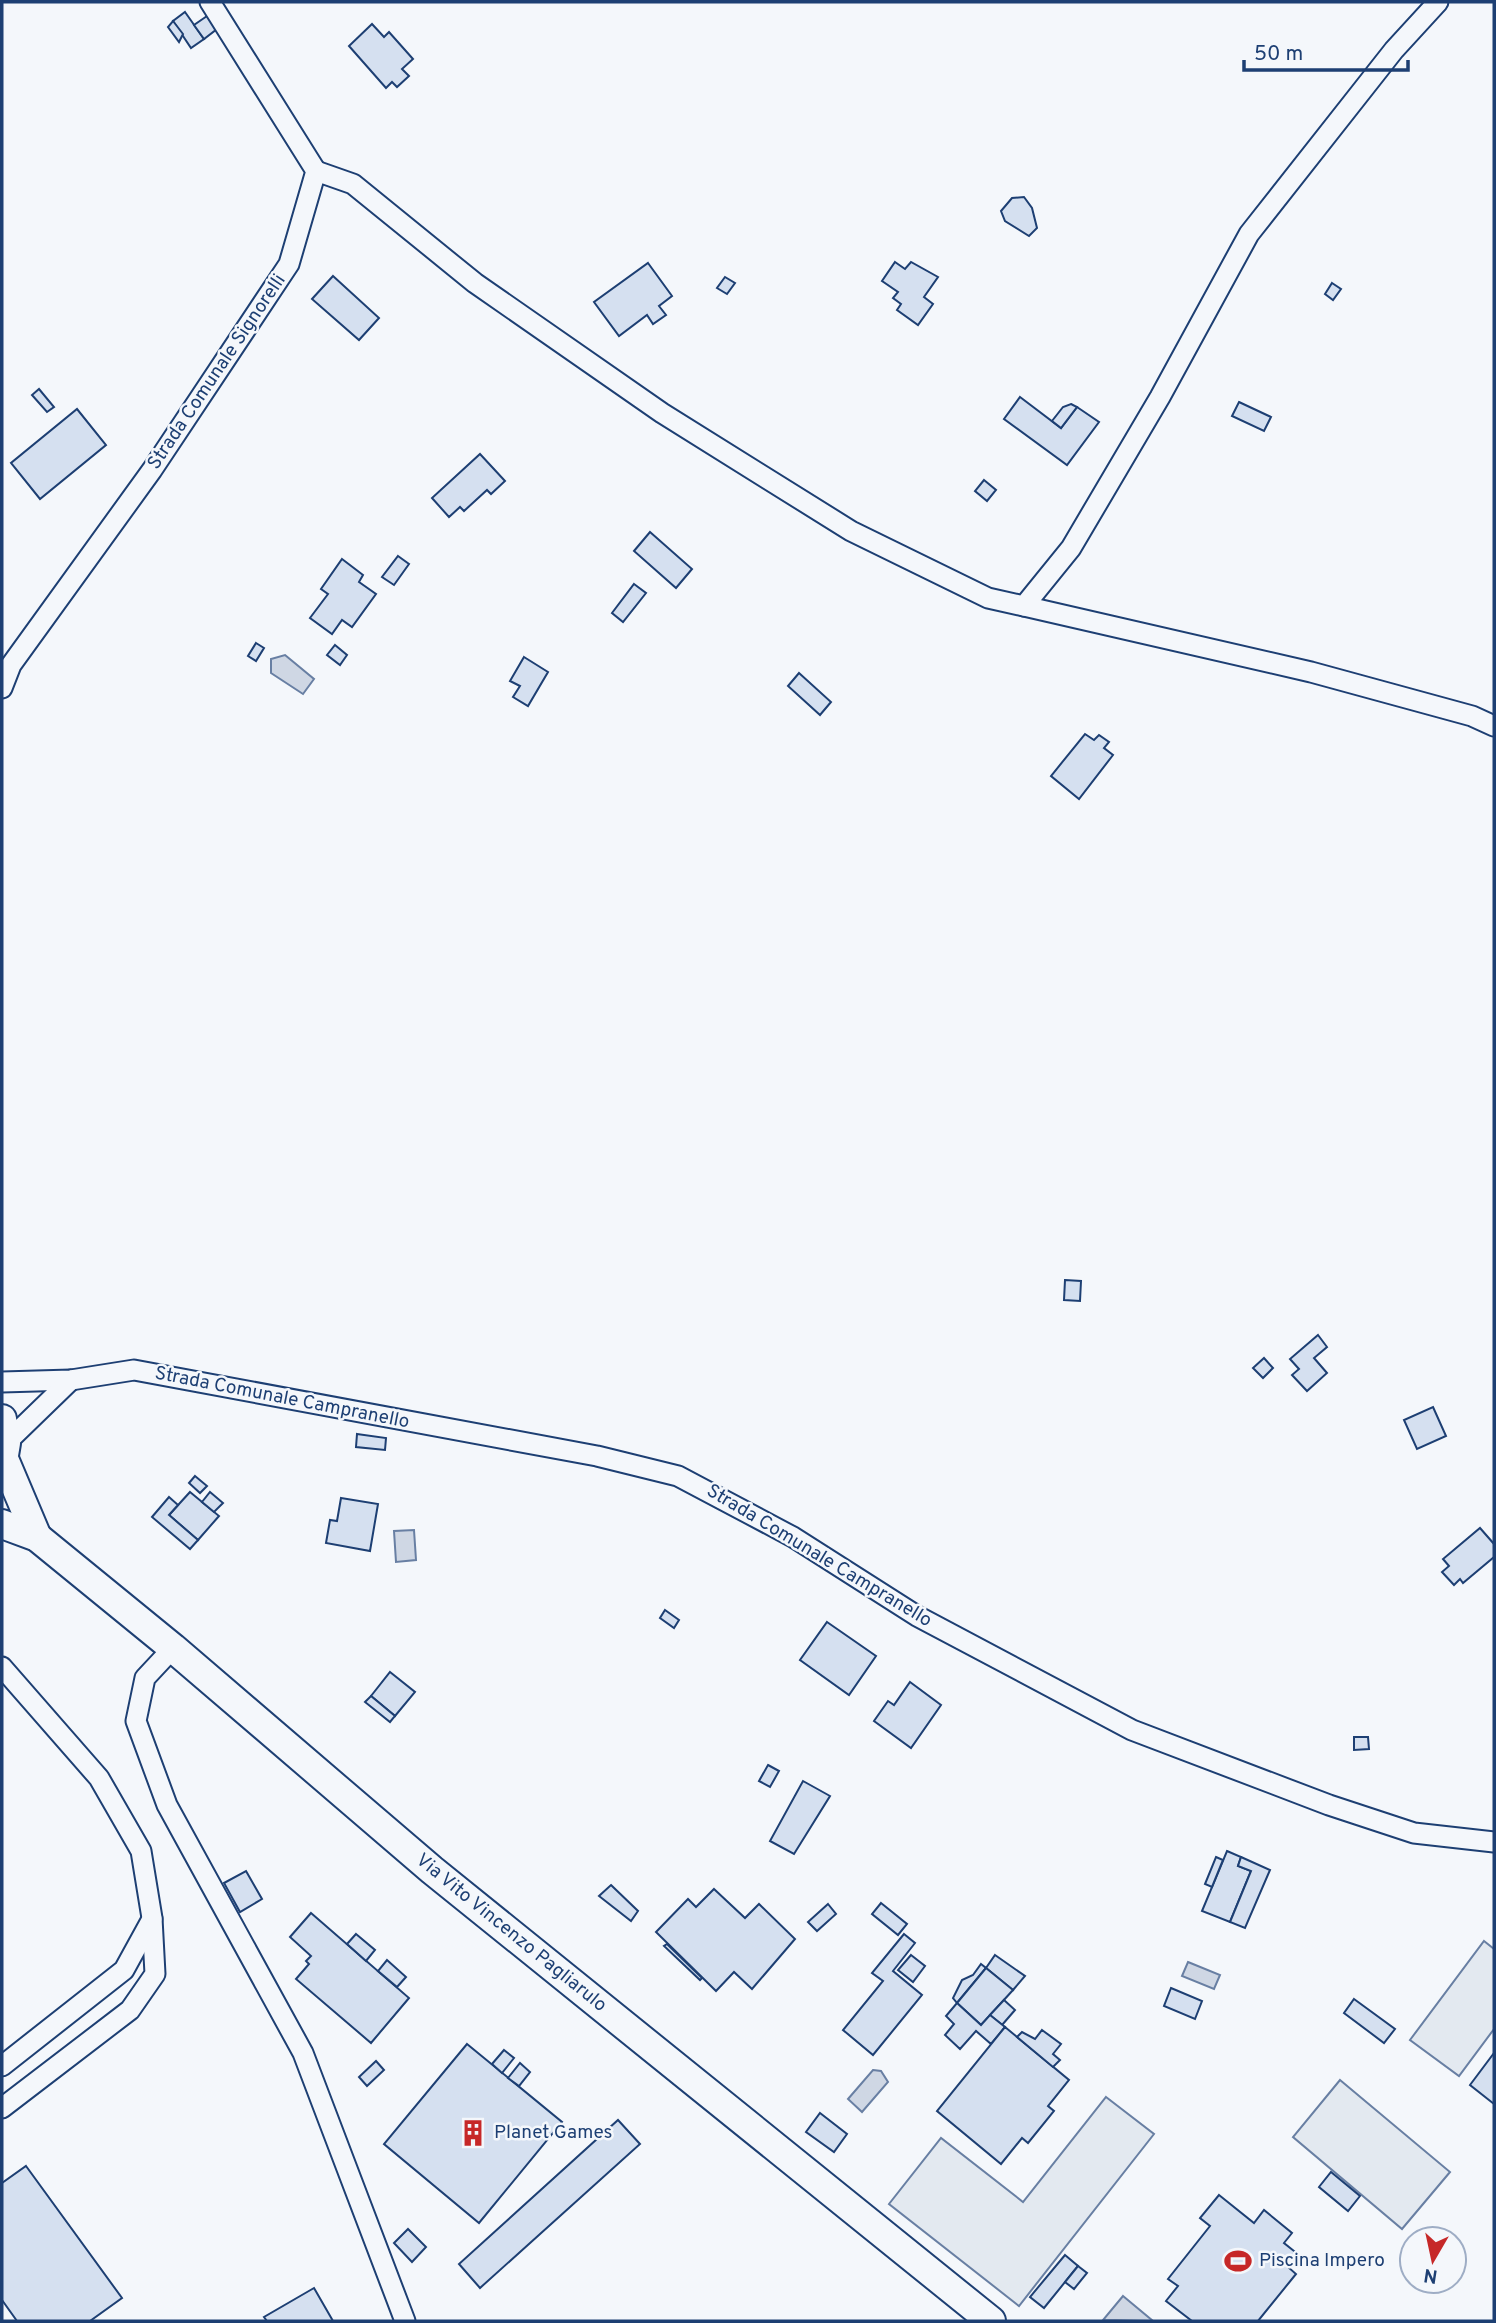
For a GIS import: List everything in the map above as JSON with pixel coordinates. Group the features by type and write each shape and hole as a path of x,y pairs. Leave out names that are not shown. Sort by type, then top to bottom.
{"street":[{"path":"210,2 316,171 353,184 475,283 662,414 851,531 988,598 1311,672 1472,716 1494,726"},
{"path":"1024,606 1071,548 1160,397 1249,234 1394,50 1438,2"},
{"name":"Strada Comunale Signorelli","path":"2,688 10,665 152,470 289,264 316,171"},
{"name":"Strada Comunale Campranello","path":"2,1382 71,1380 134,1370 583,1454 678,1476 793,1536 917,1616 1132,1730 1329,1805 1414,1833 1494,1842"},
{"path":"4,1447 71,1380"},
{"name":"Via Vito Vincenzo Pagliarulo","path":"4,1447 37,1537"},
{"name":"Via Vito Vincenzo Pagliarulo","path":"2,1524 37,1537 173,1648 432,1870 991,2321"},
{"path":"173,1648 145,1678 136,1721 167,1805 303,2053 405,2321"},
{"path":"2,1667 99,1778 141,1851 152,1918 155,1974 130,2010 2,2108"},
{"path":"2,2066 124,1970 152,1918"}],"shaded area":[{"path":"285,655 314,679 303,694 271,673 271,659"},
{"path":"414,1530 416,1560 396,1562 394,1531"},
{"path":"1484,1941 1494,1949 1494,2029 1459,2076 1410,2040"},
{"path":"1188,1962 1220,1975 1214,1989 1182,1976"},
{"path":"873,2070 881,2071 888,2082 862,2112 848,2099"},
{"path":"1340,2080 1450,2172 1405,2225 1398,2226 1293,2137"},
{"path":"1106,2097 1154,2134 1019,2306 889,2204 941,2138 1023,2202"},
{"path":"1123,2296 1153,2321 1103,2320"}],"building":[{"path":"185,12 204,39 191,48 173,21"},
{"path":"207,16 217,29 204,39 194,25"},
{"path":"173,21 183,34 179,42 168,27"},
{"path":"372,24 384,37 389,32 413,59 402,69 409,76 397,87 392,82 386,88 349,46"},
{"path":"1024,197 1032,208 1037,228 1029,236 1005,221 1001,211 1012,198"},
{"path":"895,262 905,269 911,262 938,277 924,297 933,304 918,325 897,310 901,304 893,298 898,292 882,281"},
{"path":"648,263 672,296 659,306 666,315 653,324 647,315 619,336 594,302"},
{"path":"333,276 379,318 359,340 312,299"},
{"path":"725,277 735,283 727,294 717,288"},
{"path":"1332,283 1341,289 1333,300 1325,294"},
{"path":"39,389 54,407 47,412 32,395"},
{"path":"1020,397 1061,428 1077,407 1099,422 1067,465 1004,419"},
{"path":"1239,402 1271,417 1264,431 1232,416"},
{"path":"1071,404 1077,407 1061,428 1052,421 1063,407"},
{"path":"77,409 106,445 40,499 11,463"},
{"path":"480,454 505,481 491,494 487,490 464,511 460,507 449,517 432,498"},
{"path":"984,480 996,490 987,501 975,491"},
{"path":"650,532 692,569 676,588 634,551"},
{"path":"398,556 409,564 394,585 382,577"},
{"path":"342,559 363,575 359,582 376,594 352,627 342,620 332,634 310,618 328,594 321,589"},
{"path":"634,584 646,593 623,622 612,613"},
{"path":"256,643 264,648 256,661 248,656"},
{"path":"335,645 347,655 340,665 327,655"},
{"path":"524,657 548,672 528,706 513,697 520,686 510,681"},
{"path":"799,673 831,702 820,715 788,686"},
{"path":"1085,734 1094,740 1099,735 1109,742 1104,748 1113,755 1079,799 1051,776"},
{"path":"1065,1280 1081,1281 1080,1301 1064,1300"},
{"path":"1318,1335 1327,1347 1314,1358 1327,1373 1307,1391 1292,1375 1299,1369 1290,1359"},
{"path":"1264,1358 1273,1368 1263,1378 1253,1368"},
{"path":"1433,1407 1446,1436 1417,1449 1404,1420"},
{"path":"357,1434 386,1438 385,1450 356,1447"},
{"path":"195,1476 207,1486 200,1493 189,1483"},
{"path":"190,1492 219,1516 198,1540 169,1515"},
{"path":"210,1492 223,1503 214,1512 202,1502"},
{"path":"169,1497 178,1505 169,1515 198,1540 190,1549 152,1517"},
{"path":"341,1498 378,1504 370,1551 326,1543 330,1520 337,1521"},
{"path":"1480,1528 1494,1544 1494,1557 1463,1583 1460,1579 1454,1585 1442,1572 1449,1566 1443,1559"},
{"path":"665,1610 679,1620 674,1628 660,1618"},
{"path":"827,1622 876,1656 849,1695 800,1660"},
{"path":"390,1672 415,1692 395,1716 371,1696"},
{"path":"910,1682 941,1705 911,1748 874,1721 888,1701 894,1705"},
{"path":"371,1696 395,1716 390,1722 365,1702"},
{"path":"1354,1737 1368,1737 1369,1749 1354,1750"},
{"path":"768,1765 779,1771 770,1787 759,1781"},
{"path":"803,1781 830,1796 794,1854 770,1841"},
{"path":"1227,1851 1241,1857 1238,1866 1251,1871 1230,1922 1202,1911"},
{"path":"1216,1857 1223,1860 1212,1887 1205,1884"},
{"path":"1241,1857 1270,1870 1245,1928 1230,1922 1251,1871 1238,1866"},
{"path":"246,1871 262,1899 240,1912 224,1883"},
{"path":"611,1885 638,1911 631,1921 599,1896"},
{"path":"714,1889 745,1918 759,1904 795,1939 752,1989 734,1972 716,1991 656,1932 688,1899 696,1907"},
{"path":"881,1903 907,1924 898,1935 872,1914"},
{"path":"828,1904 836,1914 817,1931 808,1922"},
{"path":"311,1913 409,1998 371,2043 296,1979 309,1964 306,1961 311,1956 290,1937"},
{"path":"356,1934 375,1950 366,1961 347,1944"},
{"path":"904,1934 915,1943 893,1971 922,1995 873,2055 843,2030 883,1981 872,1973"},
{"path":"667,1944 702,1978 700,1980 664,1946"},
{"path":"911,1955 925,1966 913,1982 898,1970"},
{"path":"995,1955 1025,1976 1013,1990 986,1968"},
{"path":"387,1960 406,1977 397,1987 378,1971"},
{"path":"981,1964 986,1968 957,2003 953,1998 962,1980 973,1975"},
{"path":"986,1968 1013,1990 981,2025 957,2003"},
{"path":"1171,1988 1202,2001 1195,2019 1164,2006"},
{"path":"1354,1999 1395,2029 1384,2043 1344,2013"},
{"path":"1004,2000 1015,2010 1002,2025 990,2015"},
{"path":"957,2003 981,2025 990,2015 1005,2027 991,2044 976,2031 960,2049 945,2035 954,2024 946,2016"},
{"path":"1005,2027 1069,2080 1048,2106 1054,2111 1028,2143 1022,2138 1001,2164 937,2111"},
{"path":"1042,2030 1061,2044 1053,2054 1060,2060 1053,2067 1017,2037 1022,2032 1035,2039"},
{"name":"Planet Games","path":"467,2044 562,2122 479,2223 384,2144"},
{"path":"504,2050 514,2058 502,2073 492,2064"},
{"path":"1494,2053 1494,2104 1470,2085"},
{"path":"376,2061 384,2070 367,2086 359,2077"},
{"path":"520,2063 530,2072 519,2086 508,2078"},
{"path":"820,2113 847,2134 834,2152 806,2132"},
{"path":"618,2120 640,2144 480,2288 459,2264"},
{"path":"26,2166 122,2298 90,2321 17,2321 2,2300 2,2183"},
{"path":"1331,2172 1360,2196 1348,2211 1319,2187"},
{"name":"Piscina Impero","path":"1219,2195 1254,2223 1264,2210 1292,2233 1284,2243 1299,2255 1288,2267 1296,2274 1258,2321 1192,2321 1166,2301 1178,2286 1168,2279 1210,2226 1200,2218"},
{"path":"408,2229 426,2247 412,2262 394,2243"},
{"path":"1065,2255 1078,2266 1044,2308 1030,2297"},
{"path":"1078,2266 1087,2273 1074,2289 1065,2282"},
{"path":"314,2288 333,2321 267,2321 264,2317"}],"place":[{"name":"Planet Games","path":"473,2133"},
{"name":"Piscina Impero","path":"1238,2261"}]}
